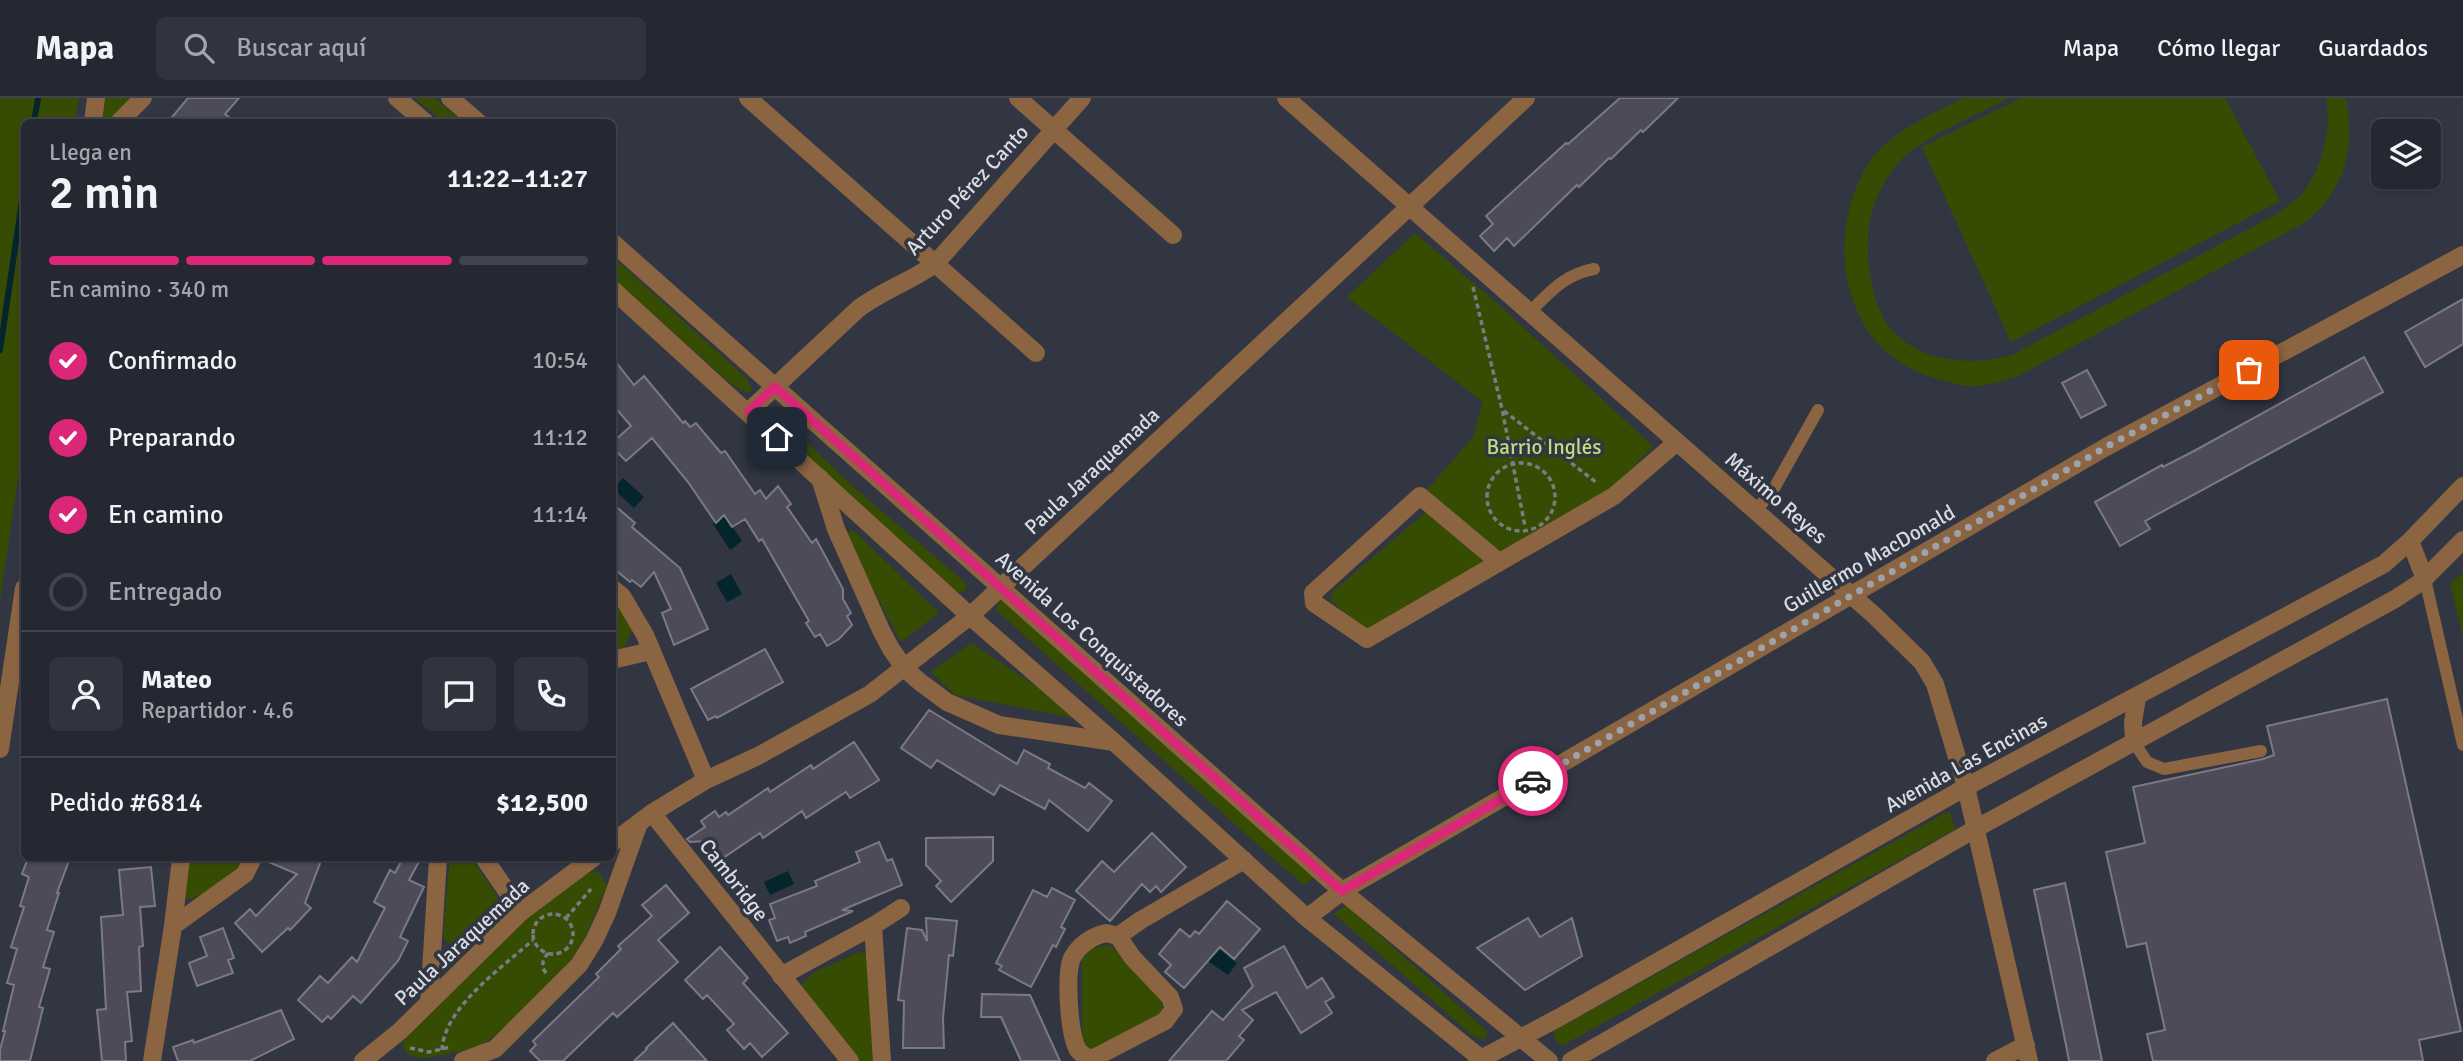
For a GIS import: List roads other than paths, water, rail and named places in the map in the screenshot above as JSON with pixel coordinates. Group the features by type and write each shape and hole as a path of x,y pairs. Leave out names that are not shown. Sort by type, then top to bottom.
{"street":[{"path":"93,119 96,98"},
{"path":"122,119 143,98"},
{"path":"397,98 422,119"},
{"path":"450,98 474,119"},
{"path":"748,98 1036,353"},
{"path":"1018,98 1173,235"},
{"name":"Arturo Pérez Canto","path":"749,411 864,304 935,264 1082,98"},
{"name":"Máximo Reyes","path":"1286,98 1852,595 1922,662 1935,684 1966,787 2027,1053"},
{"name":"Paula Jaraquemada","path":"616,840 706,780 758,756 870,694 970,616 1526,98"},
{"name":"Avenida Los Conquistadores","path":"616,246 1342,891 1549,1061"},
{"name":"Guillermo MacDonald","path":"1307,918 1342,891 2106,447 2463,255"},
{"path":"616,293 749,411 970,616 1114,742 1307,918 1480,1060"},
{"path":"1499,562 1420,496 1313,593 1314,603 1367,639 1499,562 1527,538 1614,496 1677,442"},
{"path":"820,478 836,529 891,649 905,669 947,702 999,725 1114,742"},
{"name":"Avenida Las Encinas","path":"1480,1060 1966,787 2384,564 2463,486"},
{"path":"2410,541 2424,579"},
{"path":"1571,1061 1975,829 2395,599 2424,579 2463,541"},
{"path":"616,591 634,614 706,780"},
{"path":"0,749 21,608"},
{"path":"616,659 651,651"},
{"path":"2134,742 2133,722 2137,698"},
{"path":"457,1054 501,1055 579,965 594,941 646,818"},
{"name":"Cambridge","path":"646,818 850,1061"},
{"path":"1118,936 1141,919 1244,860"},
{"path":"152,1061 181,861"},
{"path":"173,926 245,874 252,861"},
{"path":"429,1002 438,861"},
{"path":"486,861 520,912"},
{"name":"Paula Jaraquemada","path":"363,1061 396,1035 520,912 589,861"},
{"path":"780,976 901,908"},
{"path":"873,926 882,1061"},
{"path":"1107,933 1118,936 1132,957 1170,997 1174,1009 1165,1021 1092,1059 1082,1054 1073,1037 1069,966 1080,947 1090,939 1107,933"},
{"path":"1995,1061 2027,1053"}],"lane":[{"path":"1530,312 1564,280 1594,269"},
{"path":"1755,511 1772,492 1818,410"},
{"path":"2424,579 2463,745"},
{"path":"2134,742 2147,762 2164,769 2261,751"}],"waterway":[{"path":"34,119 38,98"},
{"path":"0,350 21,207"}],"park label":[{"name":"Barrio Inglés","path":"1544,447"}]}
